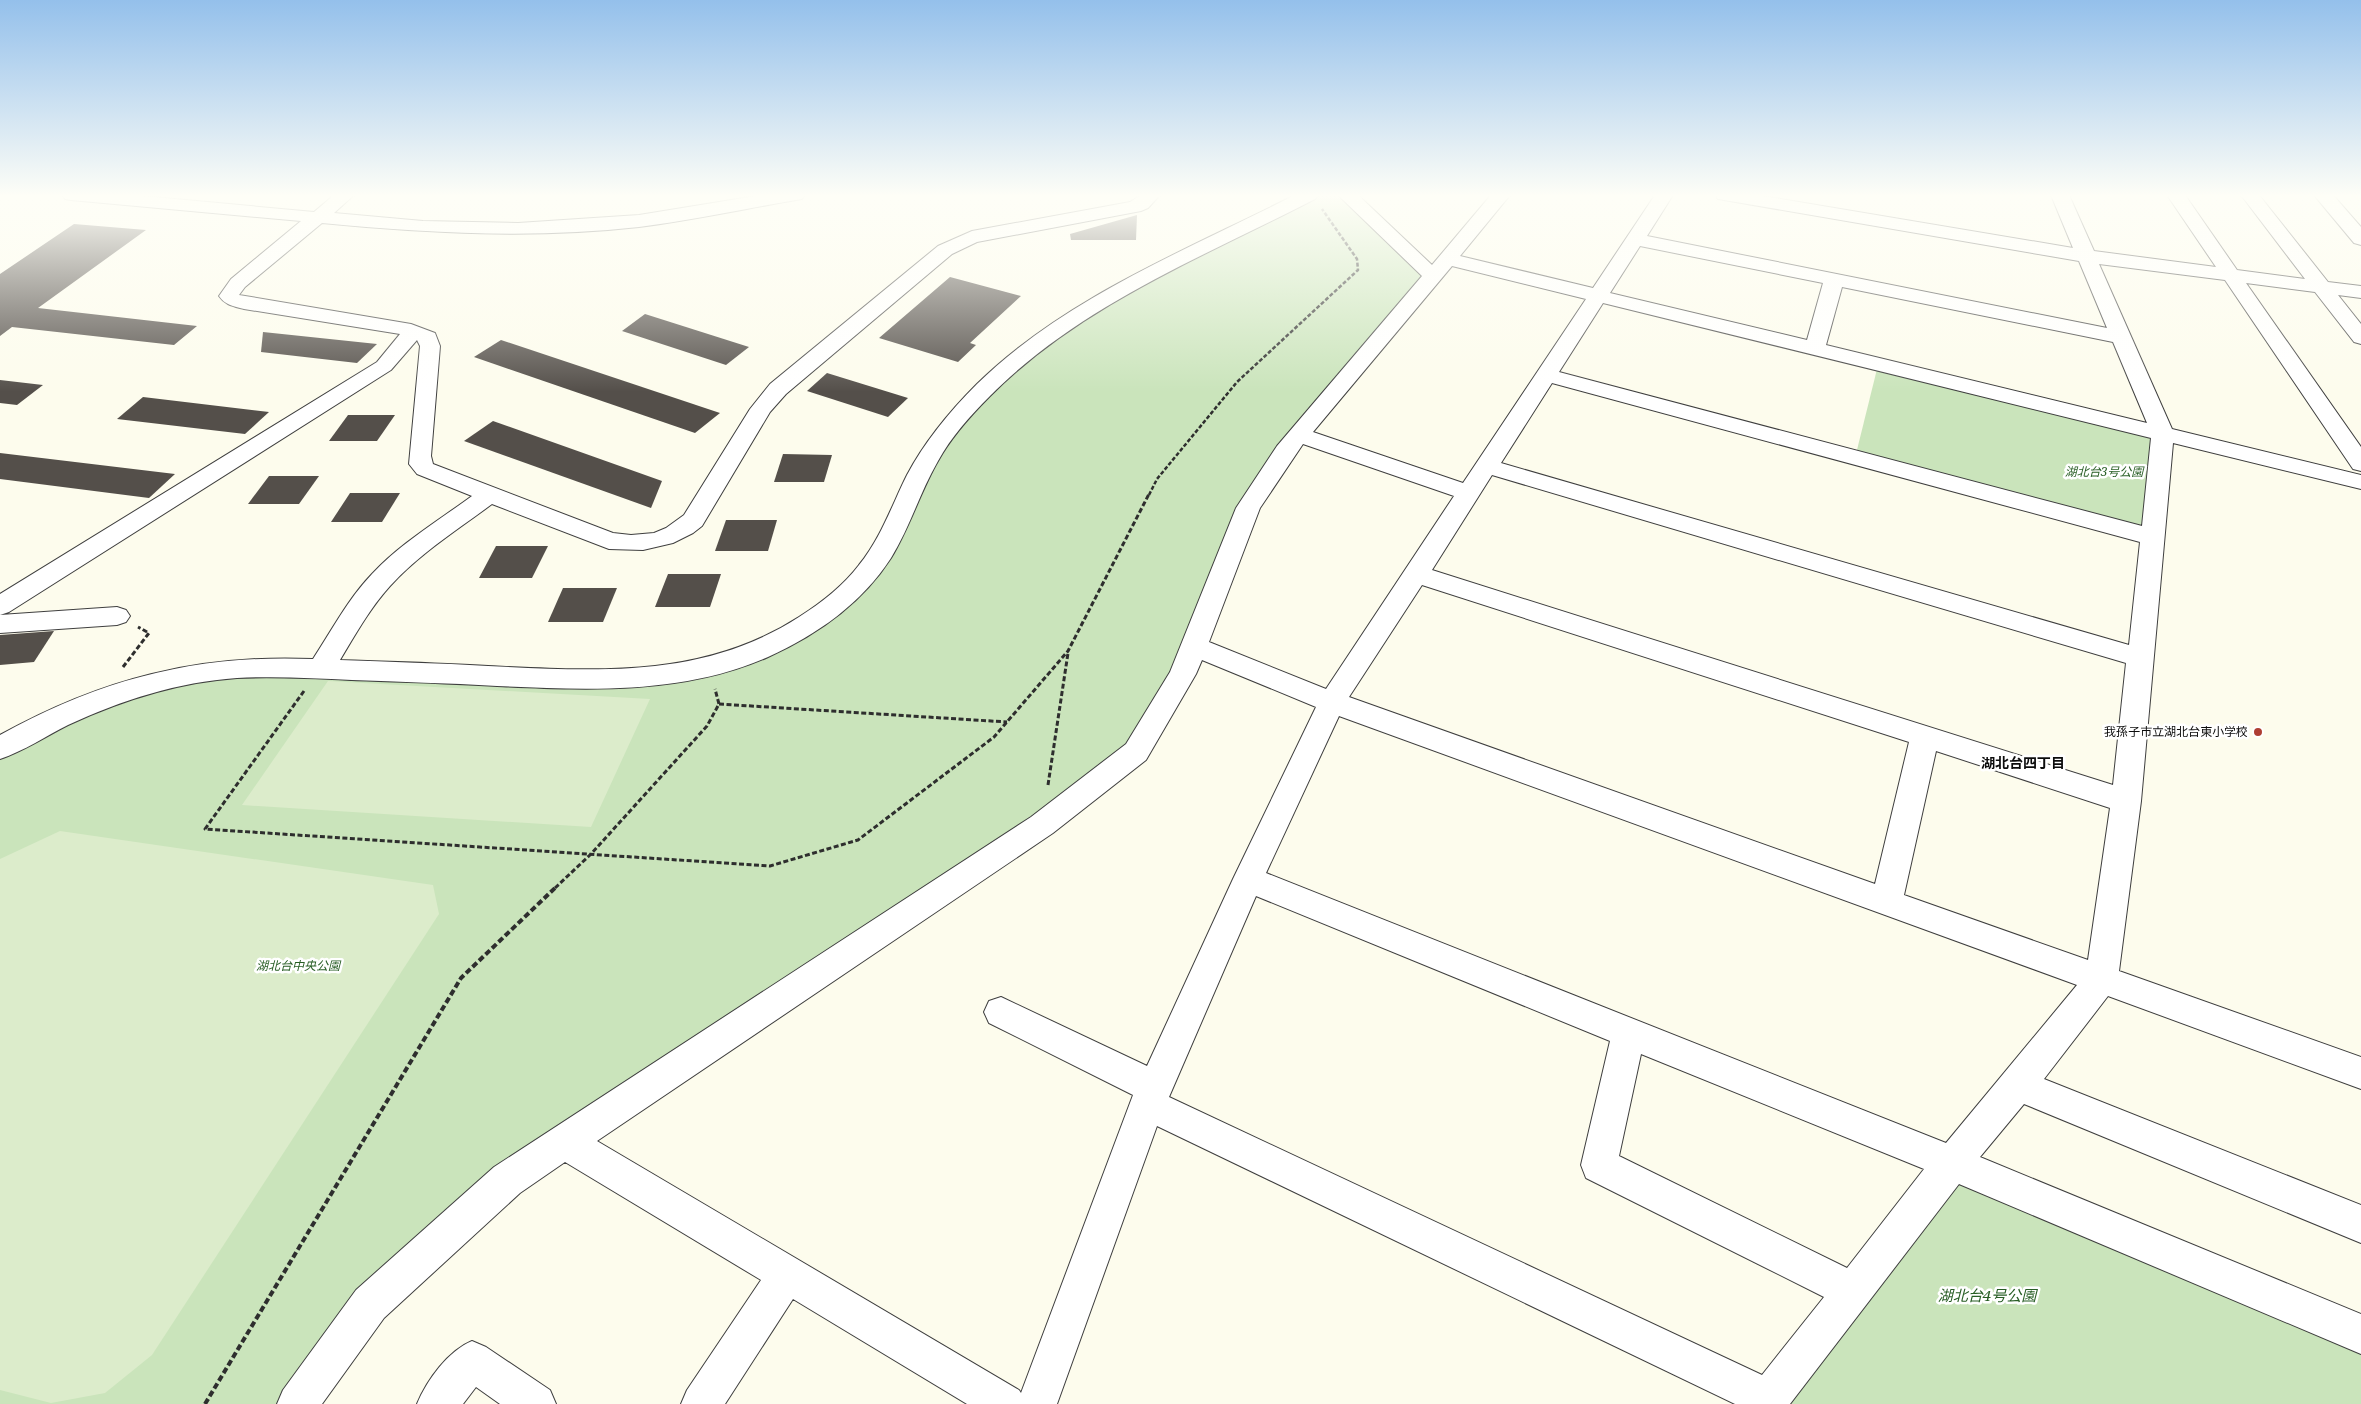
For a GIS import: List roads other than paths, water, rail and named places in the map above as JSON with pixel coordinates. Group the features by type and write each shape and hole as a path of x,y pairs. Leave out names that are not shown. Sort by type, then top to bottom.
{"street":[{"path":"265,261 238,283 229,296 233,300 414,331 428,337 430,346 421,464 424,470 609,541 624,544 672,536 684,530 761,409 778,389 932,261"},
{"path":"0,748 24,734 94,703 170,678 254,667 613,680 678,675 742,657 805,627 853,586 881,554 920,472 936,445 982,393 1018,358 1052,332 1111,295 1184,261"},
{"path":"1431,261 1441,268 1597,296 2361,482"},
{"path":"297,1404 370,1304 507,1180 1042,825 1136,752 1183,674 1248,508 1285,451 1447,261"},
{"path":"1037,1404 1151,1096 1248,879 1332,702 1620,261"},
{"path":"1744,261 2121,336"},
{"path":"1001,1012 1151,1096 1767,1402 1952,1163 2018,1085 2101,980 2126,801 2163,434 2087,261"},
{"path":"2120,261 2361,292"},
{"path":"2222,261 2361,464"},
{"path":"2301,261 2361,338"},
{"path":"1815,349 1834,279"},
{"path":"0,606 384,366 414,331"},
{"path":"384,366 428,363"},
{"path":"1545,376 2152,537"},
{"path":"1298,435 1469,493"},
{"path":"1486,466 2141,658"},
{"path":"320,669 367,598 382,580 401,561 489,494"},
{"path":"1417,574 1925,735 2126,801"},
{"path":"0,624 118,616"},
{"path":"1194,646 1332,702 1887,901 2361,1074"},
{"path":"1887,901 1925,735"},
{"path":"1248,879 1952,1163 2361,1334"},
{"path":"1628,1032 1599,1165 1853,1291"},
{"path":"2018,1085 2361,1224"},
{"path":"565,1142 1005,1404"},
{"path":"701,1404 787,1274"},
{"path":"437,1404 472,1361 536,1404"}],"place":[{"name":"我孫子市立湖北台東小学校","path":"2258,732"}],"district":[{"name":"湖北台四丁目","path":"2023,763"}],"park label":[{"name":"湖北台3号公園","path":"2104,472"},
{"name":"湖北台中央公園","path":"298,966"},
{"name":"湖北台4号公園","path":"1987,1296"}]}
